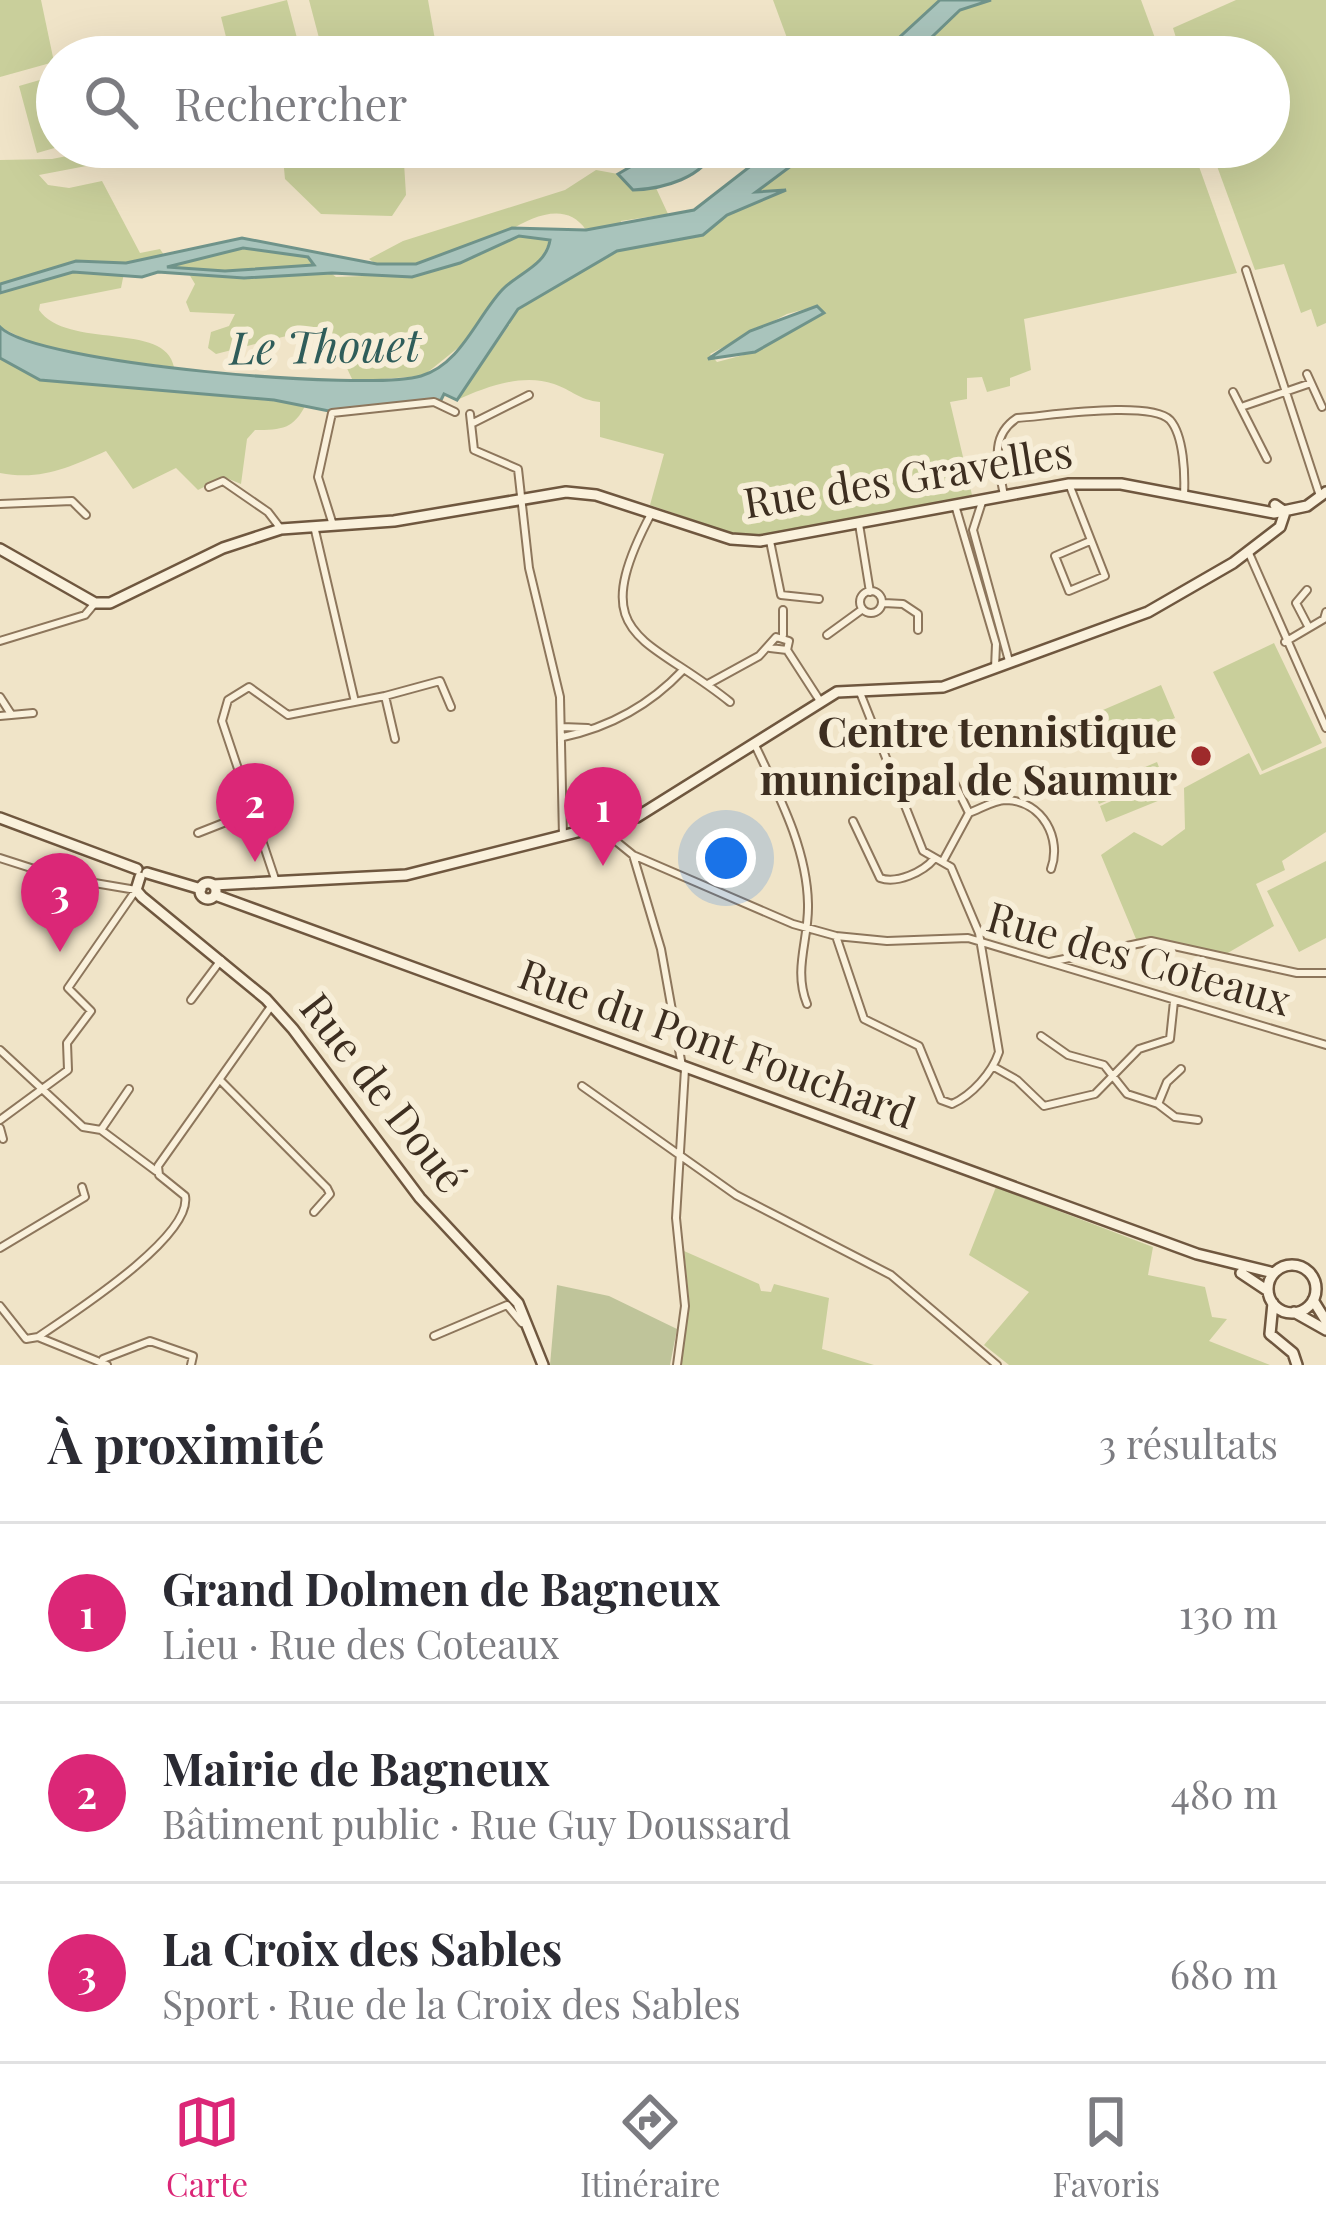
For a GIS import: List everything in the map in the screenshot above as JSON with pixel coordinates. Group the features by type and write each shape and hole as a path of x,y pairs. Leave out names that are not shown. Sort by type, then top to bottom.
{"street":[{"path":"0,818 141,873 201,890 406,875 601,829 656,807 820,701 859,688 929,690 1148,612 1280,527 1281,511 1323,494 1284,393 1246,270"},
{"path":"1306,374 1322,407"},
{"path":"1244,406 1311,383"},
{"path":"1233,392 1267,459"},
{"path":"529,395 472,419 474,450 518,469 562,727 563,837"},
{"path":"333,525 318,477 332,413 434,402 455,412"},
{"path":"1004,496 996,447 1001,432 1017,418 1150,410 1172,422 1177,432 1184,495"},
{"path":"209,487 223,481 268,512 281,529"},
{"path":"1069,484 1105,576 1069,591 1054,556 1090,542"},
{"name":"Rue des Gravelles","path":"94,603 123,599 223,548 281,529 582,492 730,539 770,541 1069,484 1121,484 1281,511"},
{"path":"974,530 984,500"},
{"path":"0,504 72,501 86,515"},
{"path":"959,504 974,530 1003,667"},
{"path":"959,504 1003,667"},
{"path":"651,514 630,559 624,608 634,637 730,702"},
{"path":"859,524 870,593 884,603"},
{"path":"314,526 355,702"},
{"path":"770,541 781,596 819,599"},
{"path":"1252,548 1285,641 1326,728"},
{"path":"0,550 94,603 85,616 0,641"},
{"path":"1307,590 1296,603 1309,628"},
{"path":"860,610 860,599 870,593"},
{"path":"827,635 860,610 884,603 904,604 918,614 918,630"},
{"path":"783,610 783,635"},
{"path":"1285,641 1326,612"},
{"path":"770,648 771,641 783,635"},
{"path":"783,635 789,640 787,650 820,701"},
{"path":"708,684 770,648 787,650"},
{"path":"562,737 647,703 683,670"},
{"path":"276,882 224,728 228,700 249,687 277,710 296,716 440,681 451,707"},
{"path":"836,936 859,1012 869,1023 920,1046 941,1100 957,1103 994,1067 998,1045 979,941 951,867 923,851 859,688"},
{"path":"868,712 872,689"},
{"path":"385,696 395,739"},
{"path":"0,697 12,715"},
{"path":"0,716 33,713"},
{"path":"562,727 592,728"},
{"path":"753,742 804,868 807,928 798,977 807,1004"},
{"path":"945,764 953,770 969,814"},
{"path":"853,820 880,878 888,881 926,869 939,860 969,814 1005,800 1040,815 1058,850 1052,869"},
{"path":"198,833 254,811"},
{"path":"564,820 578,834"},
{"name":"Rue des Coteaux","path":"601,829 633,855 807,928 836,936 968,938 1326,1045"},
{"path":"633,855 661,949 684,1055 676,1218 685,1306 677,1365"},
{"path":"0,859 59,877 136,890"},
{"path":"3,1139 0,1124 68,1070 67,1043 91,1011 68,988 136,890 141,873"},
{"name":"Rue de Doué","path":"136,890 272,1005 420,1198 512,1294 543,1365"},
{"name":"Rue du Pont Fouchard","path":"214,890 684,1068 1197,1254 1254,1279 1268,1291"},
{"path":"968,938 970,916"},
{"path":"1047,963 1151,941 1297,974 1326,973"},
{"path":"1065,969 1076,956"},
{"path":"1076,956 1079,973"},
{"path":"190,1000 221,961"},
{"path":"994,1067 1017,1080 1037,1104 1050,1107 1095,1094 1139,1049 1170,1039 1174,1000"},
{"path":"158,1172 272,1005"},
{"path":"1040,1036 1068,1055 1098,1061 1127,1094 1158,1104 1174,1117 1198,1120"},
{"path":"0,1050 83,1127 101,1130 183,1192 185,1211 159,1243 96,1301 38,1337"},
{"path":"1158,1104 1167,1082 1181,1069"},
{"path":"220,1079 327,1188 330,1194 314,1212"},
{"path":"582,1086 736,1195 891,1275 997,1365"},
{"path":"101,1130 129,1089"},
{"path":"0,1249 85,1197 82,1187"},
{"name":"Rue du Pont Fouchard","path":"1197,1254 1274,1273"},
{"path":"1326,1281 1290,1265 1274,1273 1268,1291 1273,1303 1326,1326"},
{"path":"1311,1274 1326,1326"},
{"path":"1268,1320 1318,1295"},
{"path":"1273,1303 1270,1334 1294,1354 1298,1365"},
{"path":"434,1336 507,1305 529,1327"},
{"path":"0,1306 22,1336 38,1337 105,1362 150,1341 193,1356 191,1365"}],"green space":[{"path":"0,0 41,0 49,36 36,36 36,67 0,77"},
{"path":"287,0 296,36 226,36 221,17"},
{"path":"309,0 428,0 434,36 318,36"},
{"path":"773,0 940,0 901,36 786,36"},
{"path":"991,0 1141,0 1154,36 933,36 960,10"},
{"path":"1236,0 1326,0 1326,323 1317,327 1311,309 1301,313 1284,264 1255,270 1218,168 1290,168 1290,36 1175,36 1173,28"},
{"path":"36,81 36,149 19,86"},
{"path":"36,159 36,168 76,168 39,175 48,185 69,188 102,181 140,253 160,249 164,255 126,263 121,288 40,304 39,310 71,329 153,344 167,353 174,367 50,352 0,327 0,160"},
{"path":"284,168 404,168 406,195 392,216 321,214 285,179"},
{"path":"788,168 1200,168 1237,273 1024,319 1031,370 1010,378 1010,386 987,392 982,377 967,378 967,399 950,402 972,495 779,536 732,533 650,505 664,454 600,437 600,402 529,380 492,386 457,400 510,324 510,317 586,230 574,218 560,214 529,220 472,258 519,236 550,240 538,265 514,278 469,339 423,376 353,381 344,362 310,330 216,354 208,348 211,332 229,326 235,314 190,312 186,302 195,284 189,274 166,267 221,251 269,248 309,257 336,277 391,275 369,259 403,241 565,190 596,170 618,174 640,190 656,188 668,214 621,221 618,251 703,235 727,215 782,192 754,194","holes":["817,306 755,352 717,362 710,354 787,314"]},
{"path":"0,358 40,380 306,404 292,423 255,430 247,439 241,484 224,477 198,490 176,468 133,489 106,451 42,474 0,473"},
{"path":"1274,643 1322,743 1262,771 1213,672"},
{"path":"1161,685 1175,718 1109,745 1096,713"},
{"path":"1326,747 1326,832 1282,861 1285,870 1256,884 1274,926 1226,954 1136,939 1101,855 1134,832 1162,846 1185,829 1184,788 1249,753 1260,775"},
{"path":"1157,762 1170,796 1106,822 1100,806 1155,782 1099,804 1093,789"},
{"path":"1326,861 1326,938 1299,952 1267,891"},
{"path":"996,1187 1153,1247 1148,1275 1205,1287 1212,1317 1227,1319 1209,1341 1270,1365 1009,1365 984,1345 1029,1292 969,1255"},
{"path":"684,1251 759,1284 761,1291 771,1292 774,1284 829,1298 822,1349 874,1365 681,1365 689,1299"},
{"path":"557,1285 609,1296 677,1329 670,1365 550,1365"}],"water":[{"path":"940,0 991,0 960,10 933,36 901,36"},
{"path":"628,168 701,168 669,184 633,190 618,174"},
{"path":"748,168 788,168 756,192 786,190 727,215 703,235 617,251 518,309 457,400 444,394 441,400 329,411 274,400 40,380 0,358 0,327 73,353 135,363 338,380 421,376 457,351 502,290 543,256 550,240 519,236 460,263 412,277 332,273 244,278 158,272 142,277 73,272 0,293 0,284 76,261 126,263 242,238 377,264 416,264 512,228 586,230 694,210","holes":["243,248 308,257 314,265 225,271 167,267"]},
{"path":"817,306 824,313 755,352 708,359 750,331"}],"place":[{"name":"Centre tennistique municipal de Saumur","path":"1201,756"},
{"name":"Mairie de Bagneux","path":"255,862"},
{"name":"Grand Dolmen de Bagneux","path":"603,866"},
{"name":"La Croix des Sables","path":"60,952"}],"water label":[{"name":"Le Thouet","path":"325,347"}]}
